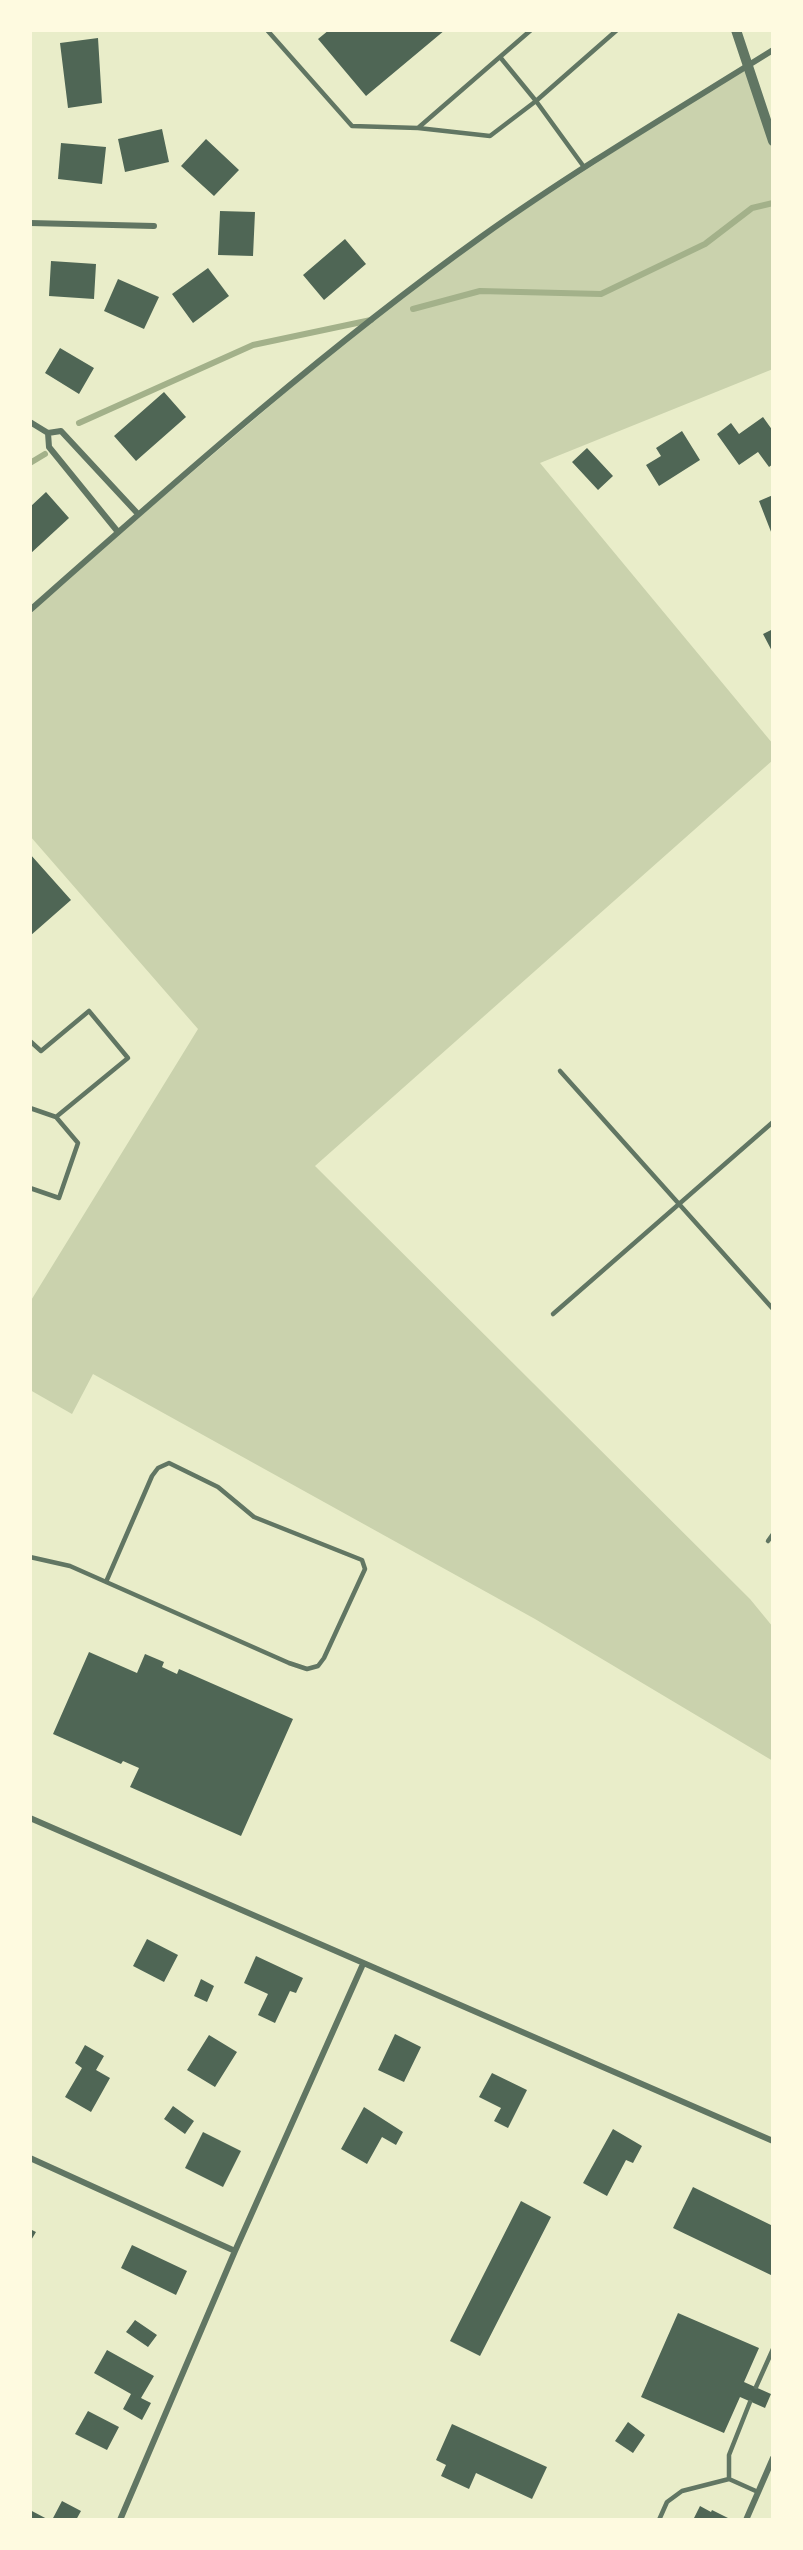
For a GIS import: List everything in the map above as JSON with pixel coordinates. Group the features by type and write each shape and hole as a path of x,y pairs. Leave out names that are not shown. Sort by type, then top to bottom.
{"street":[{"path":"736,30 773,141"},
{"path":"30,610 240,426 379,313 482,237 584,167 773,50"},
{"path":"30,224 154,226"},
{"path":"30,422 48,433 61,431 138,514"},
{"path":"48,433 49,447 118,532"},
{"path":"30,1818 773,2141"},
{"path":"120,2520 235,2251 363,1964"},
{"path":"30,2158 235,2251"},
{"path":"746,2520 773,2458"}],"lane":[{"path":"267,30 352,126 490,136 536,100 617,30"},
{"path":"418,129 531,30"},
{"path":"501,57 536,100 584,167"},
{"path":"30,1041 41,1051 89,1011 128,1058 56,1117"},
{"path":"560,1071 773,1309"},
{"path":"30,1108 56,1117 78,1143 59,1198 30,1188"},
{"path":"553,1314 773,1122"},
{"path":"30,1557 70,1566 140,1598 289,1663 307,1669 318,1666 364,1574 365,1564 334,1547 254,1517 219,1487 170,1463 158,1468 152,1476 106,1582"},
{"path":"768,1541 773,1534"},
{"path":"756,2387 773,2349"},
{"path":"729,2479 729,2455 750,2402"},
{"path":"659,2520 667,2502 682,2491 729,2479 758,2492"}],"green space":[{"path":"747,66 773,141 773,369 540,463 773,744 773,760 315,1166 750,1599 773,1627 773,1761 535,1619 93,1374 72,1414 30,1390 30,1302 198,1029 30,836 30,610 379,313 482,237"}],"building":[{"path":"329,30 445,30 366,96 318,39"},
{"path":"98,38 102,103 68,108 60,43"},
{"path":"162,129 169,162 125,172 118,139"},
{"path":"206,139 239,170 214,196 181,166"},
{"path":"61,143 106,147 102,184 58,179"},
{"path":"220,211 255,212 253,256 218,255"},
{"path":"345,239 366,264 324,300 303,275"},
{"path":"51,261 96,264 94,299 49,296"},
{"path":"208,268 229,296 193,323 172,294"},
{"path":"118,279 159,297 144,329 104,311"},
{"path":"60,348 94,368 79,394 45,373"},
{"path":"164,392 186,417 136,461 114,436"},
{"path":"763,417 773,431 773,464 769,467 758,452 739,465 717,434 731,423 739,434"},
{"path":"682,431 700,460 659,486 646,465 661,456 656,448"},
{"path":"587,448 613,476 598,490 572,462"},
{"path":"46,492 69,518 30,554 30,507"},
{"path":"773,495 773,537 759,501"},
{"path":"773,629 773,653 763,634"},
{"path":"30,854 71,900 30,936"},
{"path":"89,1652 137,1673 145,1654 164,1662 162,1667 177,1674 179,1669 293,1719 241,1836 130,1787 139,1768 123,1761 121,1764 53,1734"},
{"path":"147,1939 178,1955 164,1982 133,1966"},
{"path":"256,1956 303,1978 296,1993 290,1991 275,2023 258,2015 268,1994 244,1983"},
{"path":"201,1979 214,1986 207,2002 194,1996"},
{"path":"395,2034 421,2047 404,2082 378,2070"},
{"path":"209,2035 237,2052 215,2087 187,2070"},
{"path":"85,2045 104,2056 96,2070 110,2078 91,2112 65,2097 82,2068 75,2063"},
{"path":"492,2073 527,2090 508,2128 494,2121 501,2108 479,2097"},
{"path":"173,2106 194,2121 185,2134 164,2119"},
{"path":"364,2107 403,2132 396,2145 382,2137 367,2164 341,2149"},
{"path":"613,2129 642,2146 633,2163 626,2160 607,2196 583,2183"},
{"path":"203,2132 241,2151 223,2187 185,2168"},
{"path":"693,2187 773,2226 773,2276 673,2228"},
{"path":"521,2201 551,2217 480,2356 450,2341"},
{"path":"30,2229 36,2232 30,2242"},
{"path":"132,2245 187,2271 176,2295 121,2268"},
{"path":"678,2313 759,2348 744,2382 771,2394 765,2408 740,2397 724,2433 641,2397"},
{"path":"135,2320 157,2335 148,2347 126,2332"},
{"path":"107,2350 154,2376 141,2398 151,2403 142,2420 123,2409 131,2394 94,2373"},
{"path":"88,2411 119,2427 107,2450 75,2434"},
{"path":"628,2422 645,2435 633,2453 615,2441"},
{"path":"452,2424 547,2467 532,2499 476,2473 469,2489 441,2476 446,2465 436,2460"},
{"path":"62,2501 81,2511 76,2520 52,2520"},
{"path":"700,2506 711,2512 712,2510 732,2520 693,2520"},
{"path":"30,2510 49,2520 30,2520"}],"waterway":[{"path":"413,309 480,291 601,294 705,244 752,208 773,203"},
{"path":"79,423 253,345 371,320"},
{"path":"30,463 45,454"}]}
